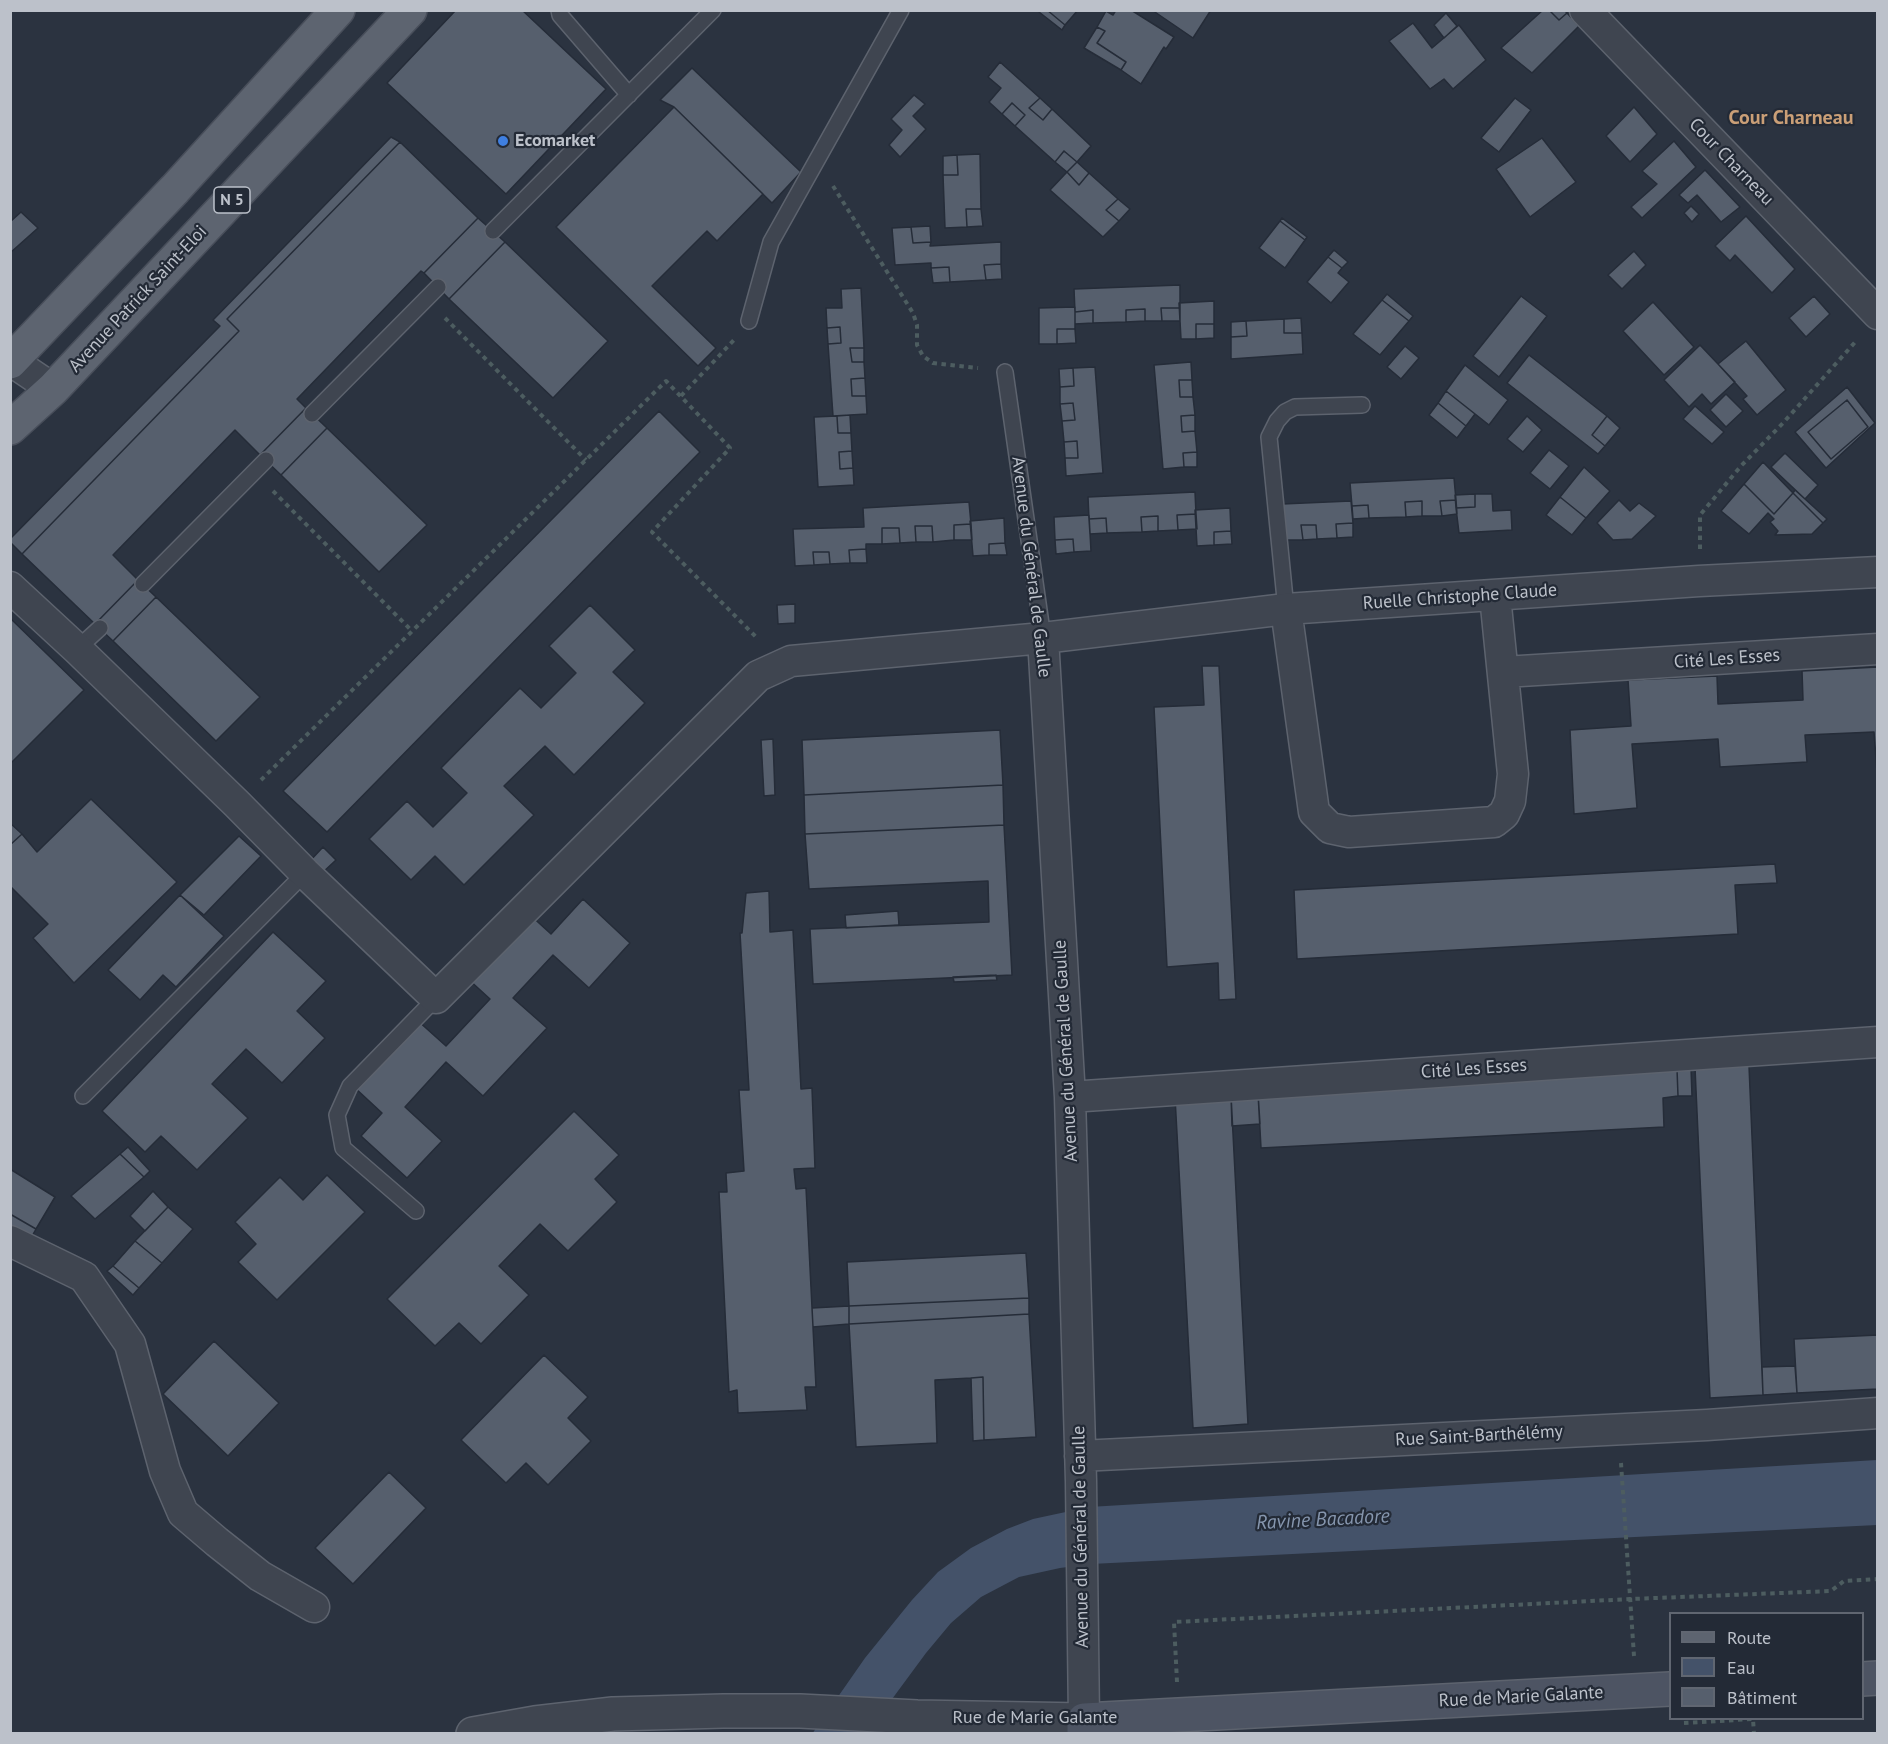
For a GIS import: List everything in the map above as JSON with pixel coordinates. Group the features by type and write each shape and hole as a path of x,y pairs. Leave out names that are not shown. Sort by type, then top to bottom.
{"main road":[{"path":"11,361 175,189 338,10"},
{"name":"Avenue Patrick Saint-Eloi","path":"10,428 53,389 410,10"},
{"name":"Rue de Marie Galante","path":"1084,1727 1669,1689"}],"street":[{"name":"Cour Charneau","path":"1585,10 1870,324"},
{"path":"11,361 53,389"},
{"name":"Ruelle Christophe Claude","path":"436,998 758,676 790,661 1043,638 1286,609 1699,581 1878,572"},
{"path":"10,587 77,649 436,998"},
{"path":"1286,609 1314,812 1330,828 1349,832 1494,822 1504,814 1510,801 1513,774 1495,596"},
{"name":"Avenue du Général de Gaulle","path":"1043,638 1070,1097 1084,1727"},
{"name":"Cité Les Esses","path":"1504,672 1878,649"},
{"name":"Cité Les Esses","path":"1070,1097 1878,1042"},
{"path":"10,1241 84,1277 130,1344 165,1471 183,1514 260,1576 314,1607"},
{"name":"Rue Saint-Barthélémy","path":"1080,1468 1618,1429 1878,1413"},
{"name":"Rue de Marie Galante","path":"473,1734 535,1723 613,1714 723,1710 800,1711 1084,1727"}],"lane":[{"path":"559,10 560,15 629,95"},
{"path":"493,231 713,10"},
{"path":"749,321 771,242 901,10"},
{"path":"312,414 438,287"},
{"name":"Avenue du Général de Gaulle","path":"1005,372 1043,638"},
{"path":"1286,609 1269,437 1277,421 1285,412 1295,407 1362,405"},
{"path":"143,584 266,460"},
{"path":"77,649 100,628"},
{"path":"83,1096 305,873"},
{"path":"416,1211 342,1148 337,1115 350,1086 436,998"}],"path":[{"path":"817,160 913,313 917,325 917,345 922,356 933,363 1005,372"},
{"path":"426,299 586,460"},
{"path":"681,396 730,346 749,321"},
{"path":"1699,581 1700,515 1741,466 1783,423 1870,324"},
{"path":"237,804 666,381 730,448 652,532 783,664"},
{"path":"254,472 412,631"},
{"path":"1621,1454 1631,1599"},
{"path":"1174,1622 1831,1591 1844,1581 1878,1579"}],"water":[{"name":"Ravine Bacadore","path":"1877,1460 1877,1525 1091,1564 1019,1577 981,1597 951,1623 867,1733 812,1734 865,1658 938,1572 971,1548 1007,1529 1033,1519 1089,1507"}],"building":[{"name":"Ecomarket","path":"456,10 522,10 606,89 506,194 387,83"},
{"path":"1047,10 1065,25 1062,30 1039,12"},
{"path":"1047,10 1078,10 1065,25"},
{"path":"1116,10 1131,10 1174,37 1166,49 1164,47 1141,84 1121,70 1126,62 1097,43 1105,31 1097,27 1106,11 1113,15"},
{"path":"1152,10 1211,10 1193,38"},
{"path":"1543,10 1549,10 1559,20 1567,13 1579,26 1532,73 1501,48"},
{"path":"1549,10 1564,10 1567,13 1559,20"},
{"path":"1446,13 1457,26 1444,38 1434,25"},
{"path":"1413,23 1432,48 1459,25 1486,60 1453,89 1444,79 1430,89 1389,41"},
{"path":"1097,27 1105,31 1097,43 1126,62 1121,70 1084,48"},
{"path":"1000,62 1040,98 1029,108 1043,120 1052,109 1091,146 1077,162 1064,151 1055,162 1015,126 1025,115 1012,103 1002,114 989,102 1001,88 988,77"},
{"path":"692,68 801,172 772,203 674,107 660,100"},
{"path":"914,95 925,104 913,116 926,129 900,157 889,145 902,130 891,119"},
{"path":"1040,98 1052,109 1043,120 1029,108"},
{"path":"1515,98 1531,110 1499,152 1481,138"},
{"path":"1012,103 1025,115 1015,126 1002,114"},
{"path":"674,107 763,194 717,241 707,231 652,286 716,348 698,366 556,227"},
{"path":"1634,107 1657,134 1630,162 1606,136"},
{"path":"391,137 400,142 227,319 239,331 22,554 10,542 10,539 220,326 213,320"},
{"path":"1542,138 1576,182 1530,217 1496,169"},
{"path":"1674,141 1696,167 1642,218 1631,207 1657,184 1642,171"},
{"path":"400,142 478,218 424,273 421,271 297,399 306,408 260,455 235,430 113,555 138,580 95,624 22,554 239,331 227,319"},
{"path":"1064,151 1077,162 1067,172 1055,162"},
{"path":"980,154 981,209 966,209 967,227 945,228 943,175 958,175 957,155"},
{"path":"957,155 958,175 943,175 943,156"},
{"path":"1077,162 1089,173 1079,185 1067,172"},
{"path":"1705,170 1740,207 1721,222 1697,195 1688,203 1679,195"},
{"path":"1067,172 1079,185 1089,173 1118,199 1106,210 1119,221 1103,237 1050,190"},
{"path":"1118,199 1130,209 1119,221 1106,210"},
{"path":"1691,206 1699,214 1692,222 1684,213"},
{"path":"966,209 981,209 983,226 967,227"},
{"path":"21,212 38,228 10,253 10,222"},
{"path":"1746,216 1795,269 1772,293 1735,255 1730,261 1715,246"},
{"path":"478,218 505,242 449,299 424,273"},
{"path":"1282,218 1307,237 1305,240 1280,221"},
{"path":"1280,221 1305,240 1285,268 1259,248"},
{"path":"930,226 931,242 913,243 911,227"},
{"path":"911,227 913,243 931,242 930,246 1001,242 1001,264 984,265 986,280 950,282 949,267 931,268 931,263 895,265 892,228"},
{"path":"505,242 608,341 553,398 449,299"},
{"path":"1334,250 1348,262 1342,268 1328,257"},
{"path":"1634,251 1646,265 1622,289 1608,275"},
{"path":"1328,257 1342,268 1338,273 1349,282 1331,303 1307,282"},
{"path":"1001,264 1002,279 986,280 984,265"},
{"path":"949,267 950,282 933,283 931,268"},
{"path":"1180,285 1180,308 1161,308 1162,321 1145,321 1145,309 1126,310 1126,322 1093,323 1093,310 1075,312 1074,289"},
{"path":"861,288 864,348 850,348 852,362 864,362 865,378 851,379 852,396 866,396 867,414 833,416 828,344 841,343 840,327 827,328 826,308 842,308 841,289"},
{"path":"1387,294 1413,316 1409,321 1382,300"},
{"path":"1521,296 1547,316 1499,377 1473,356"},
{"path":"1814,296 1830,314 1806,337 1789,318"},
{"path":"1382,300 1409,321 1380,355 1353,334"},
{"path":"1214,301 1214,324 1196,324 1196,339 1181,339 1179,303"},
{"path":"1653,302 1694,347 1664,375 1623,331"},
{"path":"1075,307 1075,329 1057,329 1057,344 1039,344 1039,308"},
{"path":"1161,308 1180,308 1180,321 1162,321"},
{"path":"1145,309 1145,321 1126,322 1126,310"},
{"path":"1093,310 1093,323 1075,324 1075,312"},
{"path":"1301,318 1302,333 1284,333 1284,319"},
{"path":"1284,319 1284,333 1302,333 1303,354 1231,359 1231,337 1247,336 1246,321"},
{"path":"1246,321 1247,336 1231,337 1231,322"},
{"path":"1196,324 1214,324 1214,338 1196,339"},
{"path":"840,327 841,343 828,344 827,328"},
{"path":"1057,329 1075,329 1076,343 1057,344"},
{"path":"1746,341 1786,390 1757,415 1743,399 1747,396 1718,364"},
{"path":"1700,345 1735,382 1711,404 1702,394 1689,407 1664,380"},
{"path":"1405,346 1419,358 1401,379 1387,367"},
{"path":"850,348 864,348 864,362 852,362"},
{"path":"1529,355 1607,416 1592,435 1605,446 1598,454 1507,383"},
{"path":"1191,362 1192,380 1179,380 1180,397 1193,397 1195,415 1181,416 1182,432 1195,431 1197,452 1183,453 1184,467 1163,469 1154,365"},
{"path":"1465,365 1508,400 1489,425 1446,391"},
{"path":"1095,367 1103,473 1066,476 1065,458 1078,458 1077,441 1064,442 1062,421 1075,420 1073,403 1060,404 1060,387 1074,386 1073,368"},
{"path":"1073,368 1074,386 1060,387 1059,369"},
{"path":"865,378 866,396 852,396 851,379"},
{"path":"1179,380 1192,380 1193,397 1180,397"},
{"path":"1847,387 1875,423 1826,468 1795,432","holes":["1847,400 1868,427 1831,459 1808,432"]},
{"path":"1446,391 1475,414 1466,426 1438,403"},
{"path":"1726,394 1743,411 1726,427 1710,410"},
{"path":"1847,400 1868,427 1831,459 1808,432"},
{"path":"1073,403 1075,420 1062,421 1060,404"},
{"path":"1438,403 1466,426 1457,438 1429,415"},
{"path":"1695,406 1724,432 1712,444 1683,419"},
{"path":"306,408 327,428 281,475 260,455"},
{"path":"659,411 700,452 327,832 283,791"},
{"path":"850,415 851,433 838,433 837,416"},
{"path":"1195,415 1195,431 1182,432 1181,416"},
{"path":"837,416 838,433 851,433 852,451 839,452 840,469 853,468 854,485 818,487 814,417"},
{"path":"1527,416 1542,430 1523,452 1507,439"},
{"path":"1607,416 1620,428 1605,446 1592,435"},
{"path":"327,428 427,525 379,572 281,475"},
{"path":"1077,441 1078,458 1065,458 1064,442"},
{"path":"1549,450 1569,466 1550,489 1530,473"},
{"path":"852,451 853,468 840,469 839,452"},
{"path":"1197,452 1197,467 1184,467 1183,453"},
{"path":"1785,453 1818,485 1805,499 1771,467"},
{"path":"1763,462 1793,493 1774,514 1744,484"},
{"path":"1584,467 1610,491 1586,518 1560,497"},
{"path":"1454,478 1456,500 1440,501 1442,516 1422,516 1422,501 1405,502 1406,517 1369,518 1368,505 1352,506 1350,483"},
{"path":"1744,484 1774,514 1793,493 1823,523 1812,534 1775,535 1778,531 1770,522 1774,519 1768,513 1749,534 1721,511"},
{"path":"1795,490 1827,519 1823,523 1793,493"},
{"path":"1195,492 1196,514 1177,515 1178,530 1158,531 1158,516 1141,517 1142,532 1107,533 1106,518 1089,519 1088,497"},
{"path":"1475,494 1492,494 1493,511 1511,510 1512,530 1459,533 1456,508 1475,507"},
{"path":"1475,494 1475,507 1456,508 1455,495"},
{"path":"1560,497 1586,518 1572,535 1546,515"},
{"path":"1456,500 1457,514 1442,516 1440,501"},
{"path":"1619,500 1630,511 1639,503 1656,516 1632,539 1613,540 1597,523"},
{"path":"1351,501 1353,523 1336,524 1337,538 1317,539 1316,525 1301,525 1303,540 1285,540 1282,504"},
{"path":"1422,501 1422,516 1406,517 1405,502"},
{"path":"969,502 971,524 954,525 954,540 933,542 932,526 915,526 916,542 900,543 899,528 882,528 882,544 866,544 866,549 849,550 850,563 830,564 829,552 813,552 814,565 795,566 793,529 864,527 863,508"},
{"path":"1368,505 1369,518 1353,519 1352,506"},
{"path":"1230,508 1231,531 1214,532 1214,545 1197,546 1195,510"},
{"path":"1196,514 1197,529 1178,530 1177,515"},
{"path":"1089,515 1091,551 1074,552 1073,539 1055,540 1054,517"},
{"path":"1158,516 1158,531 1142,532 1141,517"},
{"path":"1004,518 1005,543 989,544 989,555 973,556 970,521"},
{"path":"1106,518 1107,533 1090,534 1089,519"},
{"path":"1353,523 1353,537 1337,538 1336,524"},
{"path":"971,524 972,540 954,540 954,525"},
{"path":"1301,525 1316,525 1317,539 1303,540"},
{"path":"915,526 932,526 933,542 916,542"},
{"path":"882,528 899,528 900,543 882,544"},
{"path":"1231,531 1232,544 1214,545 1214,532"},
{"path":"1073,539 1074,552 1056,554 1055,540"},
{"path":"1005,543 1007,555 989,555 989,544"},
{"path":"866,549 867,563 850,563 849,550"},
{"path":"813,552 829,552 830,564 814,565"},
{"path":"138,580 156,597 113,641 95,624"},
{"path":"156,597 260,697 216,741 113,641"},
{"path":"795,604 795,623 778,624 777,605"},
{"path":"590,605 635,650 613,672 645,703 574,775 545,746 504,786 534,815 464,885 435,856 411,880 369,839 407,801 433,827 467,793 441,768 520,688 541,708 576,673 549,646"},
{"path":"10,618 84,690 10,764"},
{"path":"1202,666 1219,666 1236,999 1219,1000 1218,963 1167,967 1154,707 1204,705"},
{"path":"1878,667 1878,785 1874,732 1805,735 1807,762 1720,767 1718,739 1632,744 1637,808 1574,814 1570,730 1631,726 1628,680 1717,676 1718,704 1803,700 1802,671"},
{"path":"1000,730 1003,785 804,795 802,740"},
{"path":"773,739 775,795 764,796 761,740"},
{"path":"1003,785 1004,825 805,834 804,795"},
{"path":"91,799 177,882 74,983 33,938 48,924 10,886 10,845 22,834 37,852"},
{"path":"10,823 22,834 10,845"},
{"path":"1004,825 1012,975 813,984 810,929 989,922 988,881 809,889 805,834"},
{"path":"239,836 261,856 204,915 180,895"},
{"path":"323,847 336,860 321,874 309,862"},
{"path":"1775,864 1777,883 1735,885 1738,934 1297,959 1294,890"},
{"path":"769,891 770,932 793,930 801,1089 812,1088 815,1168 794,1169 796,1189 806,1188 816,1387 805,1387 807,1410 738,1413 737,1390 729,1392 719,1192 727,1192 726,1173 744,1171 739,1090 749,1090 740,933 742,933 746,893"},
{"path":"180,895 224,936 176,987 163,975 140,1000 108,970"},
{"path":"583,899 630,943 589,988 553,955 513,998 547,1028 483,1096 446,1062 405,1107 442,1141 407,1178 361,1136 382,1113 354,1087 417,1020 446,1046 490,999 467,978 528,913 551,934"},
{"path":"898,911 899,925 846,928 845,915"},
{"path":"273,932 326,981 297,1011 325,1038 282,1083 246,1049 212,1084 248,1118 197,1170 161,1136 145,1152 102,1111"},
{"path":"996,975 997,980 954,982 953,977"},
{"path":"1749,1066 1763,1395 1710,1398 1695,1068"},
{"path":"1691,1068 1692,1096 1678,1096 1677,1069"},
{"path":"1677,1069 1678,1096 1663,1098 1664,1127 1261,1148 1258,1093"},
{"path":"1258,1093 1260,1124 1232,1126 1231,1095"},
{"path":"1231,1095 1248,1424 1193,1428 1175,1097"},
{"path":"574,1111 619,1155 595,1179 617,1202 568,1251 540,1224 499,1266 529,1295 481,1344 459,1323 435,1346 387,1299"},
{"path":"128,1147 150,1171 144,1177 120,1154"},
{"path":"120,1154 144,1177 95,1219 71,1196"},
{"path":"10,1169 55,1197 36,1229 10,1214"},
{"path":"327,1175 365,1212 277,1300 238,1262 256,1244 235,1222 280,1177 303,1200"},
{"path":"153,1191 168,1207 145,1231 130,1216"},
{"path":"168,1207 193,1229 162,1263 135,1241"},
{"path":"10,1214 36,1229 31,1238 10,1226"},
{"path":"135,1241 162,1263 139,1288 113,1266"},
{"path":"1026,1253 1029,1298 849,1306 847,1262"},
{"path":"113,1266 139,1288 133,1295 107,1271"},
{"path":"1029,1298 1029,1314 849,1324 849,1306"},
{"path":"849,1306 849,1324 813,1327 812,1308"},
{"path":"1029,1314 1036,1437 984,1440 983,1377 935,1380 937,1443 856,1447 849,1324"},
{"path":"1878,1335 1878,1389 1797,1393 1794,1339"},
{"path":"214,1341 279,1403 228,1456 163,1394"},
{"path":"544,1355 588,1397 568,1418 591,1441 548,1485 526,1463 506,1483 461,1440"},
{"path":"1795,1366 1797,1393 1763,1395 1762,1367"},
{"path":"983,1377 984,1440 973,1441 971,1378"},
{"path":"389,1472 426,1508 353,1584 315,1548"}],"place":[{"name":"Ecomarket","path":"503,141"}],"district":[{"name":"Cour Charneau","path":"1791,118"}]}
